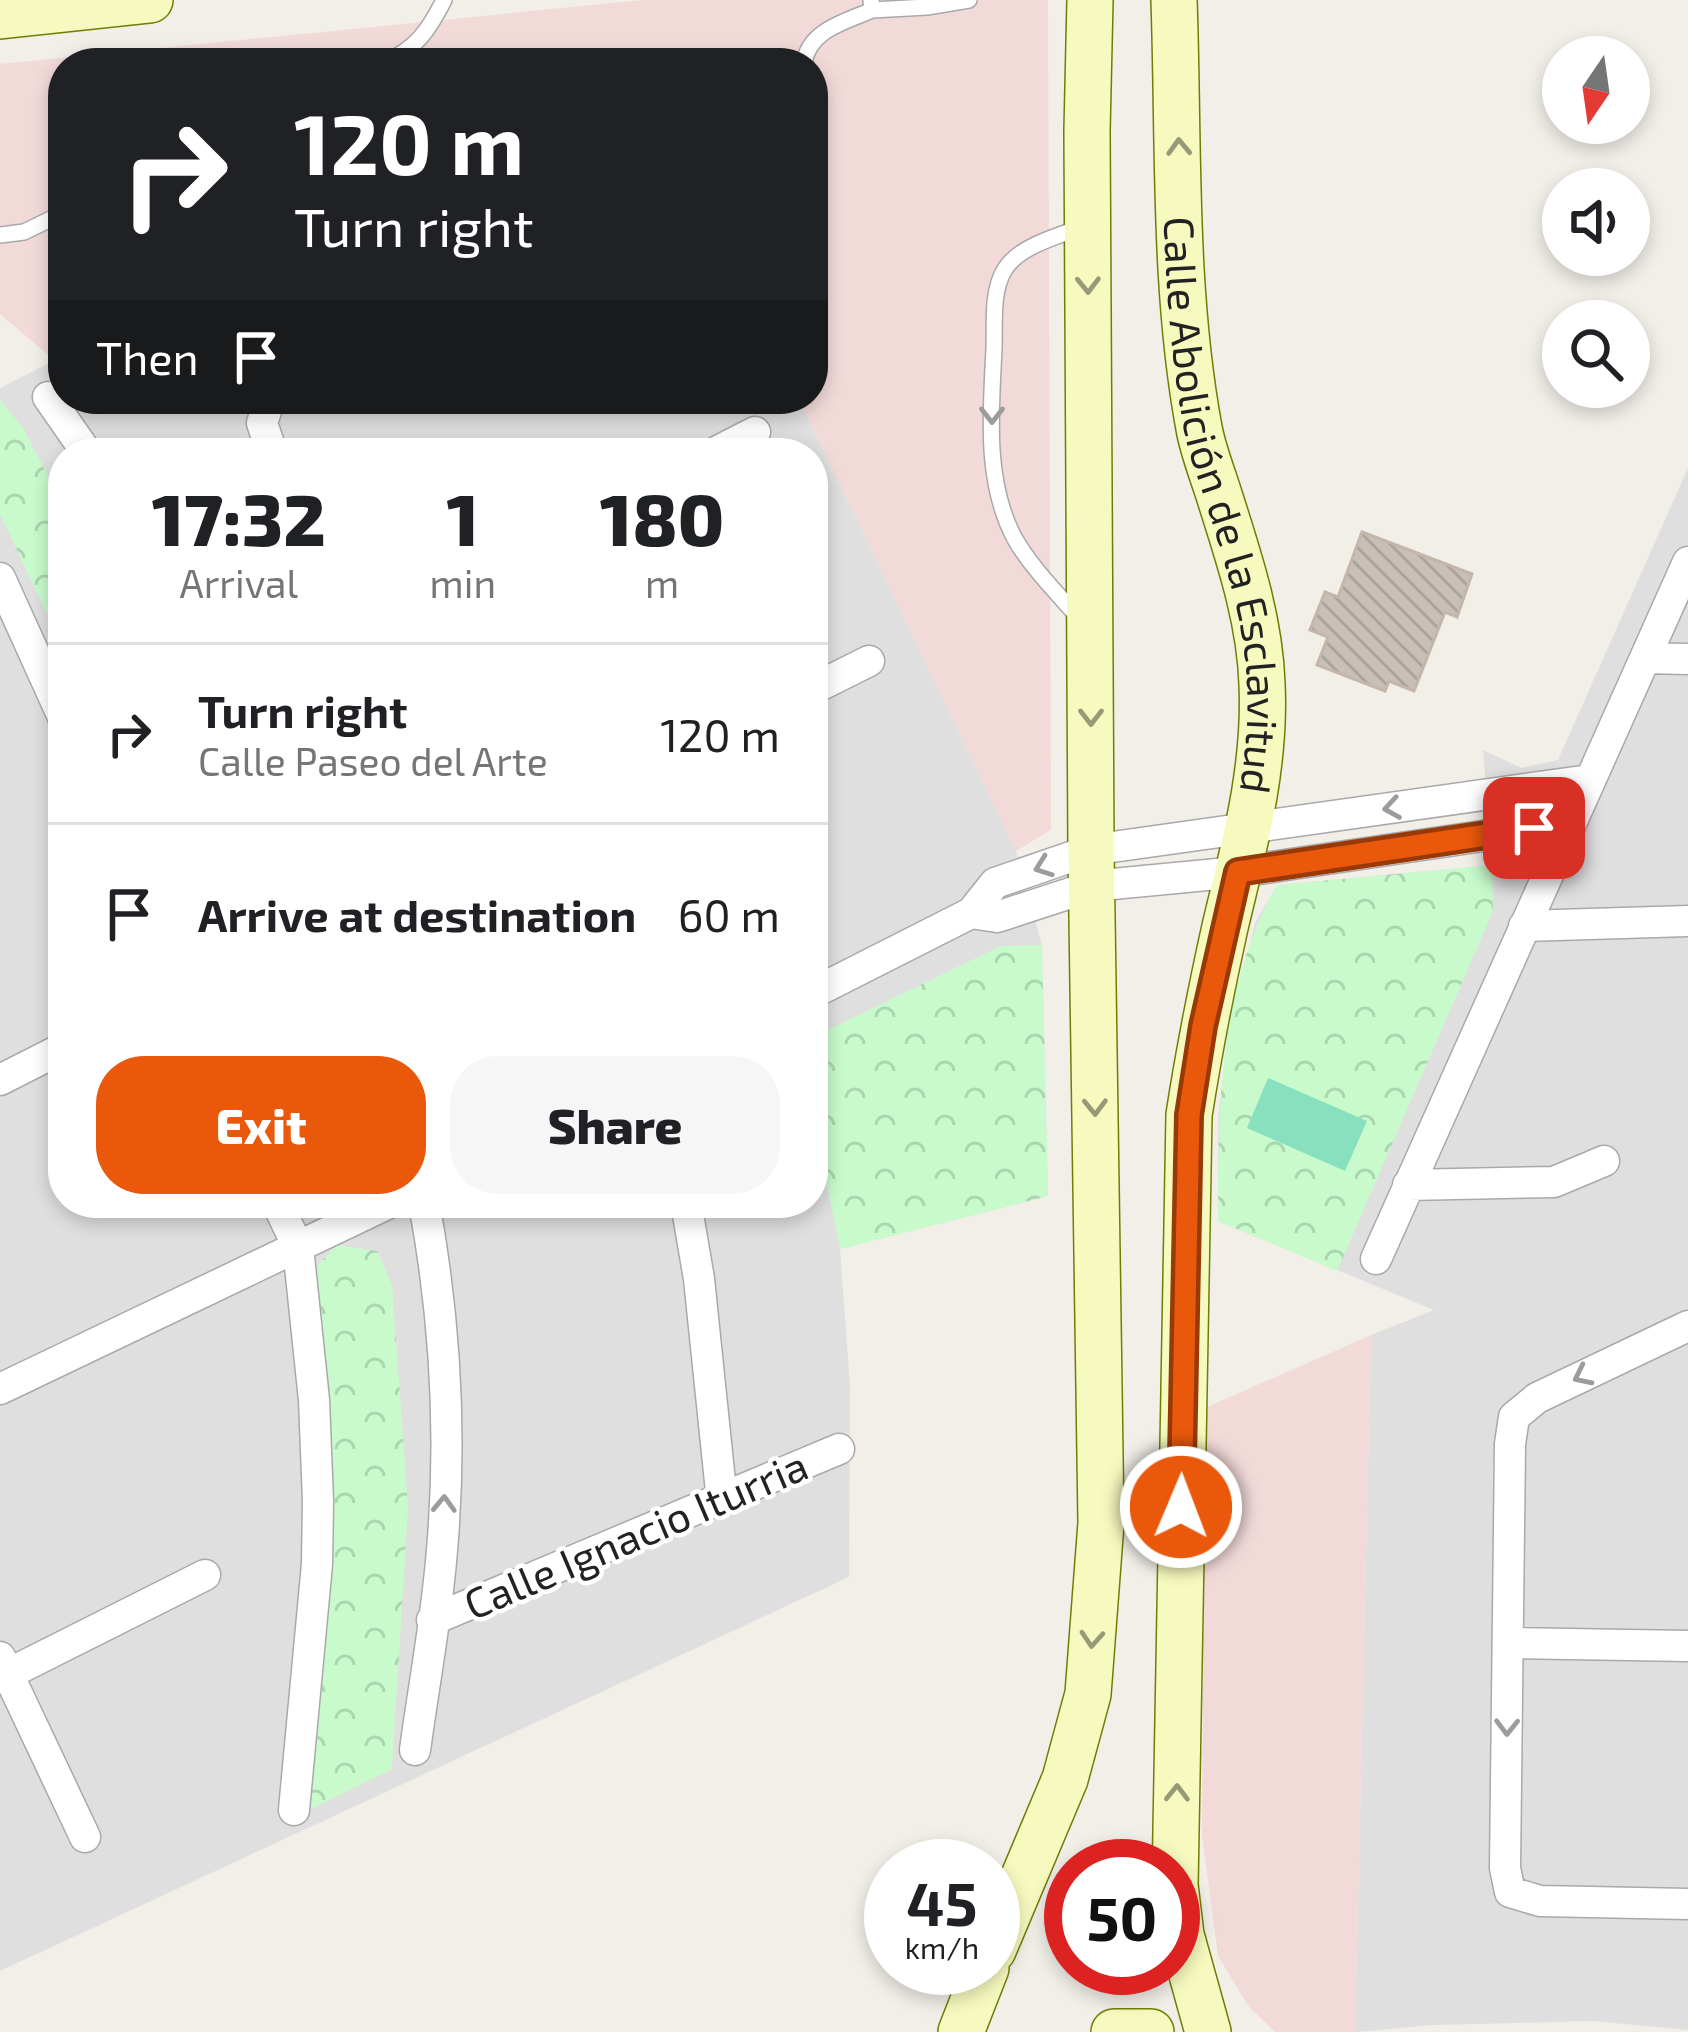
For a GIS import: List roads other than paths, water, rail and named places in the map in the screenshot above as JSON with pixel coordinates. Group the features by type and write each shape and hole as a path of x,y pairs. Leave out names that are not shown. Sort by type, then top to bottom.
{"main road":[{"path":"0,16 149,0"},
{"path":"1020,1886 1065,1779 1088,1694 1101,1523 1087,225 1090,0"},
{"name":"Calle Abolición de la Esclavitud","path":"1174,0 1191,375 1200,433 1256,624 1262,685 1260,752 1249,826 1203,1026 1189,1115 1175,1885 1181,1935 1208,2032"},
{"path":"961,2032 975,1995"},
{"path":"1114,2032 1151,2032"}],"street":[{"path":"744,438 755,432"},
{"path":"1376,1259 1688,562"},
{"path":"0,578 48,684"},
{"path":"1645,658 1688,659"},
{"path":"828,682 869,661"},
{"path":"828,985 971,913 995,883 1092,868 1249,826 1591,779"},
{"path":"1462,796 1462,837"},
{"path":"1092,868 1238,872 1570,823"},
{"path":"1525,926 1688,920"},
{"path":"0,1080 48,1056"},
{"path":"1408,1185 1554,1182 1604,1161"},
{"path":"284,1218 298,1247 314,1400 318,1501 317,1564 294,1810"},
{"path":"0,1389 358,1218"},
{"path":"415,1750 442,1552 447,1430 439,1283 427,1218"},
{"path":"689,1218 722,1501"},
{"path":"1688,1326 1537,1398 1514,1418 1505,1868 1510,1892 1540,1901 1688,1904"},
{"name":"Calle Ignacio Iturria","path":"432,1620 839,1449"},
{"path":"85,1837 4,1665 205,1575"},
{"path":"1508,1643 1688,1646"}],"lane":[{"path":"412,48 428,32 445,0"},
{"path":"807,48 819,34 872,5 927,8 969,0"},
{"path":"0,235 24,232 48,220"},
{"path":"1087,225 1035,245 1003,271 997,288 992,438 997,488 1014,537 1091,632"}]}
